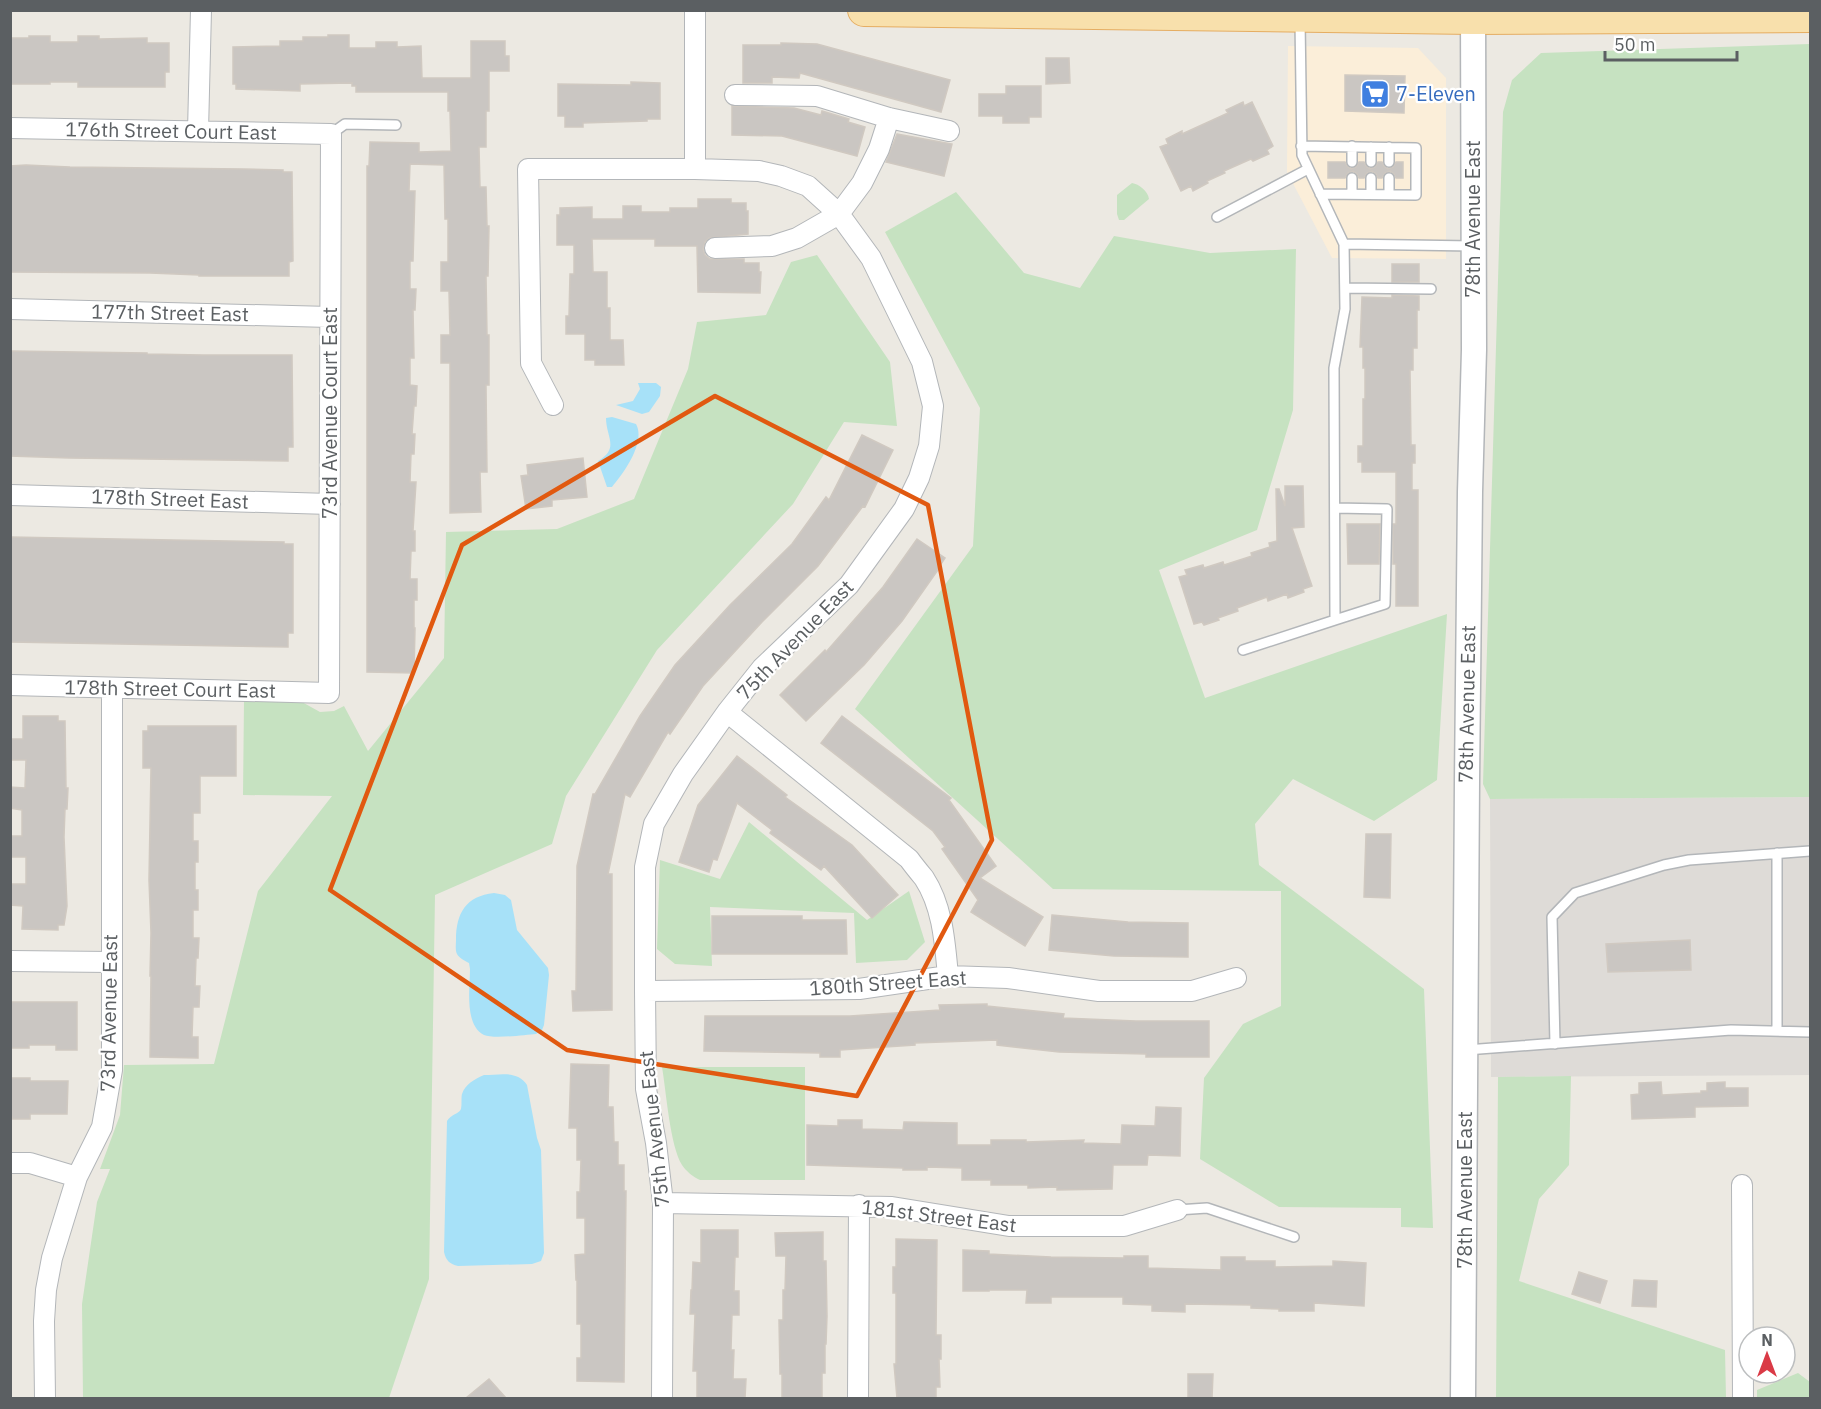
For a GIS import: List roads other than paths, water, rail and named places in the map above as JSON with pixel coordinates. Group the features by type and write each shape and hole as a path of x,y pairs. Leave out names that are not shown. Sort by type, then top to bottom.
{"main road":[{"path":"864,10 1300,16 1473,14 1810,16"}],"street":[{"path":"198,131 201,10"},
{"path":"695,10 695,169"},
{"name":"78th Avenue East","path":"1463,1398 1470,492 1474,350 1473,14"},
{"path":"735,95 816,96 889,118 949,131"},
{"path":"715,248 772,246 797,238 839,214 862,183 879,149 889,118"},
{"name":"176th Street Court East","path":"10,128 331,134"},
{"name":"73rd Avenue Court East","path":"329,693 331,134"},
{"name":"75th Avenue East","path":"553,405 531,363 528,169 759,171 808,186 839,214 871,258 922,362 933,406 929,446 919,478 904,509 849,585 762,668 727,712 683,774 654,824 645,867 646,1089 656,1143 663,1203 662,1398"},
{"name":"177th Street East","path":"10,309 330,317"},
{"name":"178th Street East","path":"10,495 330,504"},
{"name":"178th Street Court East","path":"10,686 329,693"},
{"name":"73rd Avenue East","path":"45,1398 44,1321 46,1290 52,1258 77,1177 102,1127 112,1070 112,688"},
{"path":"727,712 909,859 925,880 937,908 944,936 948,976"},
{"path":"10,960 111,962"},
{"name":"180th Street East","path":"645,991 859,989 948,976 1008,978 1099,991 1192,991 1236,978"},
{"path":"10,1163 30,1163 77,1177"},
{"path":"1742,1185 1743,1398"},
{"name":"181st Street East","path":"663,1203 892,1207 1009,1226 1124,1226 1177,1210"},
{"path":"858,1398 859,1206"}],"lane":[{"path":"1300,16 1302,155 1344,244 1345,309 1334,368 1335,620"},
{"path":"331,134 345,124 396,125"},
{"path":"1301,146 1416,148 1416,195 1320,194"},
{"path":"1352,146 1352,162"},
{"path":"1371,147 1371,162"},
{"path":"1389,147 1389,162"},
{"path":"1217,217 1308,169"},
{"path":"1352,178 1352,194"},
{"path":"1371,178 1371,194"},
{"path":"1389,178 1389,194"},
{"path":"1344,244 1473,246"},
{"path":"1345,288 1431,289"},
{"path":"1243,650 1385,604 1387,509 1335,508"},
{"path":"1555,1044 1552,917 1575,893 1664,865 1689,860 1810,851"},
{"path":"1777,853 1777,1032"},
{"path":"1466,1050 1731,1030 1810,1032"},
{"path":"1177,1210 1207,1208 1294,1237"}],"water":[{"path":"638,383 656,383 661,387 660,396 649,412 642,414 616,405 633,401 640,389"},
{"path":"612,417 636,424 638,439 632,457 622,474 612,487 607,487 598,461 609,451 610,442 606,418"},
{"path":"494,893 505,895 511,900 517,930 548,968 544,1025 542,1030 536,1034 488,1036 478,1030 473,1023 469,996 469,963 457,954 456,930 464,907 476,898"},
{"path":"484,1075 513,1075 519,1077 527,1085 541,1150 544,1253 541,1261 532,1264 458,1266 449,1262 444,1252 447,1121 461,1109 465,1087"}],"place":[{"name":"7-Eleven","path":"1375,94"}]}
